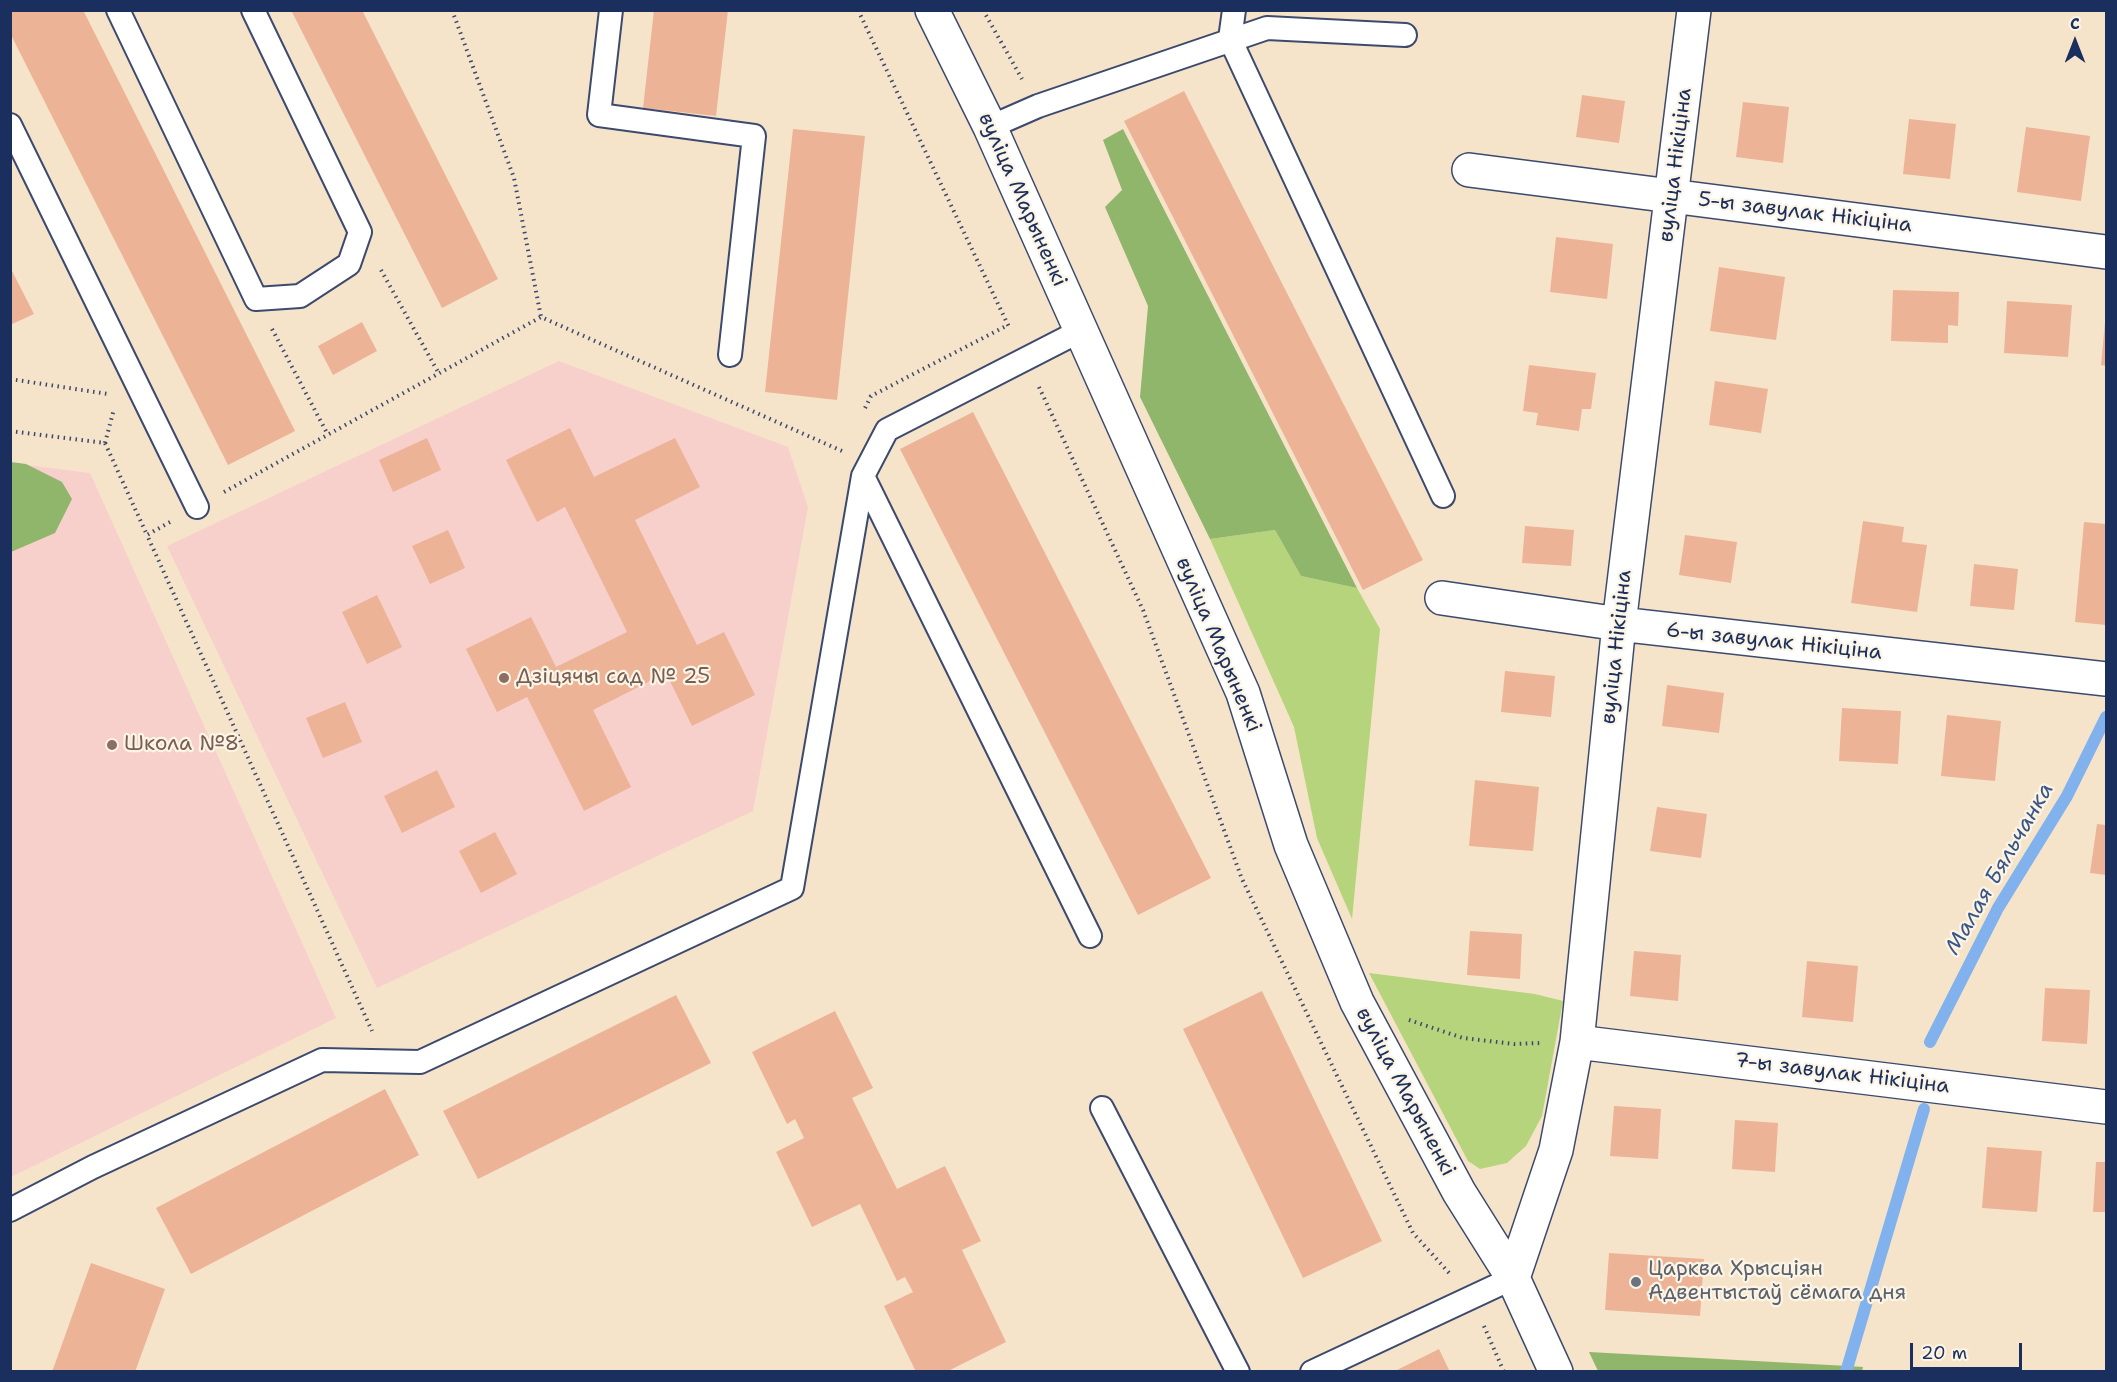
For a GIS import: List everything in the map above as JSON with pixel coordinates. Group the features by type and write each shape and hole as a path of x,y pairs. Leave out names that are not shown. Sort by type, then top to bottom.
{"street":[{"name":"вуліца Марыненкі","path":"932,10 990,127 1244,693 1291,845 1357,1002 1459,1192 1513,1278 1556,1371"},
{"name":"вуліца Нікіціна","path":"1513,1278 1556,1150 1577,1042 1619,624 1694,10"},
{"name":"5-ы завулак Нікіціна","path":"1468,170 2106,252"},
{"name":"6-ы завулак Нікіціна","path":"1442,598 1619,624 2106,679"},
{"name":"7-ы завулак Нікіціна","path":"1577,1042 2106,1107"}],"lane":[{"path":"118,10 256,299 300,296 349,264 360,232 254,10"},
{"path":"611,10 599,115 754,136 730,355"},
{"path":"1234,10 1230,39 1443,496"},
{"path":"990,127 1038,106 1267,28 1405,34"},
{"path":"10,125 197,507"},
{"path":"10,1210 93,1167 322,1060 420,1062 792,888 862,476 887,430 1080,331"},
{"path":"862,476 1090,936"},
{"path":"1101,1108 1238,1371"},
{"path":"1312,1371 1513,1278"}],"path":[{"path":"452,10 514,178 541,317"},
{"path":"858,10 1008,325 1026,358 1143,610 1247,890 1413,1233 1471,1296 1504,1371"},
{"path":"983,10 1038,106"},
{"path":"360,232 438,372"},
{"path":"256,299 328,435"},
{"path":"147,535 541,317"},
{"path":"541,317 842,452 847,442"},
{"path":"861,415 871,396 1008,325"},
{"path":"10,379 118,395"},
{"path":"10,431 105,443 386,1062"},
{"path":"1357,1002 1463,1038 1514,1044 1577,1042"}],"shaded area":[{"name":"Дзіцячы сад № 25","path":"559,361 788,447 808,507 753,811 377,988 167,546"},
{"name":"Школа №8","path":"11,463 90,473 336,1018 11,1177"}],"green space":[{"path":"1123,129 1357,588 1301,576 1275,530 1210,539 1140,397 1148,306 1105,207 1122,190 1103,140"},
{"path":"11,462 26,464 62,482 72,499 55,533 11,552"},
{"path":"1275,530 1301,576 1357,588 1380,629 1352,919 1317,838 1294,727 1210,539"},
{"path":"1369,973 1535,994 1563,1001 1542,1116 1526,1146 1507,1163 1480,1169 1468,1161"},
{"path":"1589,1352 1863,1367 1862,1372 1598,1371"}],"building":[{"path":"10,10 83,10 295,431 228,465 10,33"},
{"path":"291,10 362,10 498,279 442,308"},
{"path":"654,10 728,10 716,116 643,108"},
{"path":"1184,91 1423,560 1363,590 1124,121"},
{"path":"1582,95 1625,101 1619,143 1576,137"},
{"path":"1743,102 1789,107 1783,163 1736,157"},
{"path":"1909,119 1956,124 1950,179 1903,174"},
{"path":"2026,127 2090,136 2081,201 2017,192"},
{"path":"793,129 865,136 837,400 765,392"},
{"path":"1556,237 1613,244 1607,299 1550,292"},
{"path":"10,267 34,314 10,325"},
{"path":"1719,267 1785,277 1776,340 1710,331"},
{"path":"1893,290 1959,292 1958,326 1948,325 1948,343 1891,341"},
{"path":"2007,301 2072,305 2068,357 2004,353"},
{"path":"362,322 377,351 333,375 318,346"},
{"path":"2106,322 2106,366 2101,365"},
{"path":"1529,365 1596,373 1591,409 1582,409 1579,431 1536,425 1538,413 1523,411"},
{"path":"1715,381 1768,389 1761,433 1709,425"},
{"path":"973,412 1211,878 1138,915 900,449"},
{"path":"570,428 594,477 675,438 700,487 635,520 697,645 724,632 755,695 692,726 666,673 593,710 631,787 584,811 527,697 497,712 466,649 531,617 556,667 627,632 565,507 537,522 506,460"},
{"path":"427,438 441,470 393,492 379,460"},
{"path":"1863,521 1904,527 1902,542 1927,545 1917,612 1851,603"},
{"path":"2084,522 2106,524 2106,625 2075,622"},
{"path":"1525,526 1574,530 1571,566 1522,563"},
{"path":"448,530 465,568 430,584 412,546"},
{"path":"1685,535 1737,542 1731,583 1679,575"},
{"path":"1974,564 2018,569 2014,610 1970,606"},
{"path":"377,595 402,647 367,664 342,612"},
{"path":"1505,671 1555,676 1551,717 1501,712"},
{"path":"1667,685 1724,693 1719,733 1662,726"},
{"path":"345,702 362,742 323,758 306,718"},
{"path":"1842,708 1901,711 1898,764 1839,761"},
{"path":"1947,715 2001,721 1995,781 1941,776"},
{"path":"437,770 455,807 402,833 384,796"},
{"path":"1475,780 1539,787 1533,851 1469,846"},
{"path":"1657,807 1707,814 1701,858 1650,851"},
{"path":"2097,824 2106,825 2106,875 2090,873"},
{"path":"495,832 517,874 481,893 459,851"},
{"path":"1470,931 1522,934 1520,979 1467,975"},
{"path":"1634,951 1681,955 1678,1001 1630,996"},
{"path":"1807,961 1858,966 1853,1022 1802,1017"},
{"path":"2045,988 2090,990 2087,1044 2042,1041"},
{"path":"1262,991 1382,1241 1303,1278 1183,1029"},
{"path":"676,995 711,1063 478,1179 443,1111"},
{"path":"835,1011 873,1088 852,1098 897,1189 945,1166 981,1241 962,1250 1006,1342 946,1372 916,1372 884,1306 913,1292 905,1277 897,1281 860,1204 812,1227 776,1152 804,1138 795,1119 787,1124 752,1052"},
{"path":"385,1089 419,1155 191,1274 156,1208"},
{"path":"1614,1106 1661,1109 1658,1159 1610,1156"},
{"path":"1735,1120 1778,1123 1775,1172 1732,1169"},
{"path":"1987,1147 2042,1151 2037,1212 1982,1208"},
{"path":"2096,1162 2106,1162 2106,1212 2093,1212"},
{"path":"1609,1253 1704,1259 1700,1316 1605,1310"},
{"path":"91,1263 165,1289 135,1372 52,1372"},
{"path":"1439,1349 1450,1372 1393,1372"}],"waterway":[{"name":"Малая Бяльчанка","path":"1930,1042 1998,908 2067,796 2106,717"},
{"name":"Малая Бяльчанка","path":"1846,1372 1924,1109"}],"place":[{"name":"Дзіцячы сад № 25","path":"504,678"},
{"name":"Школа №8","path":"112,745"},
{"name":"Царква Хрысціян Адвентыстаў сёмага дня","path":"1636,1282"}]}
